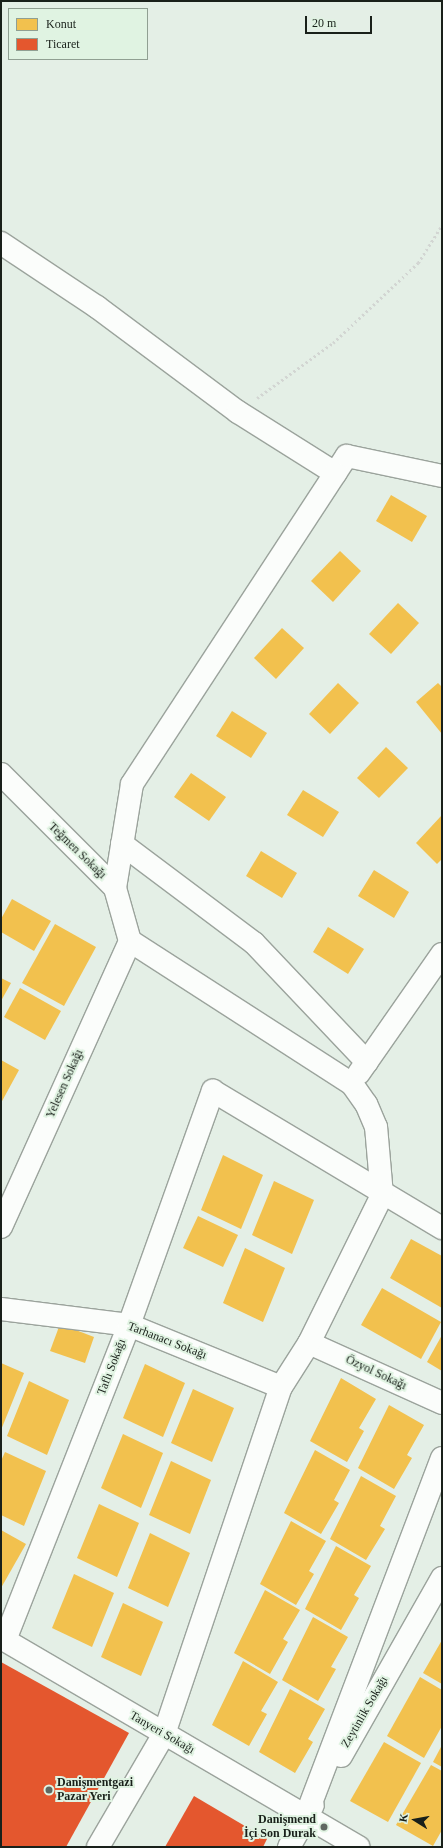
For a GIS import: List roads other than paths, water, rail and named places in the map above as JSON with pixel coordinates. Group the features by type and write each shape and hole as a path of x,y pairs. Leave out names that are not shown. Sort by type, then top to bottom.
{"street":[{"path":"1,243 97,307 238,412 335,473"},
{"path":"115,888 132,784 347,456 442,476"},
{"name":"Teğmen Sokağı","path":"4,788 115,888 130,941"},
{"path":"122,844 254,943 367,1062"},
{"path":"98,1847 164,1734 280,1387 309,1343 382,1194 376,1127 366,1104 352,1084 130,941"},
{"name":"Yelesen Sokağı","path":"1,1227 130,941"},
{"path":"352,1084 442,954"},
{"name":"Taflı Sokağı","path":"3,1639 129,1325 214,1091 382,1194"},
{"path":"382,1194 442,1228"},
{"name":"Tarhanacı Sokağı","path":"1,1309 129,1325 280,1387"},
{"name":"Özyol Sokağı","path":"309,1343 442,1403"},
{"path":"315,1822 442,1458"},
{"name":"Zeytinlik Sokağı","path":"289,1847 315,1822 442,1578"},
{"name":"Tanyeri Sokağı","path":"3,1639 358,1847"}],"place":[{"name":"Danişmentgazi Pazar Yeri","path":"49,1790"},
{"name":"Danişmend İçi Son Durak","path":"324,1827"}]}
